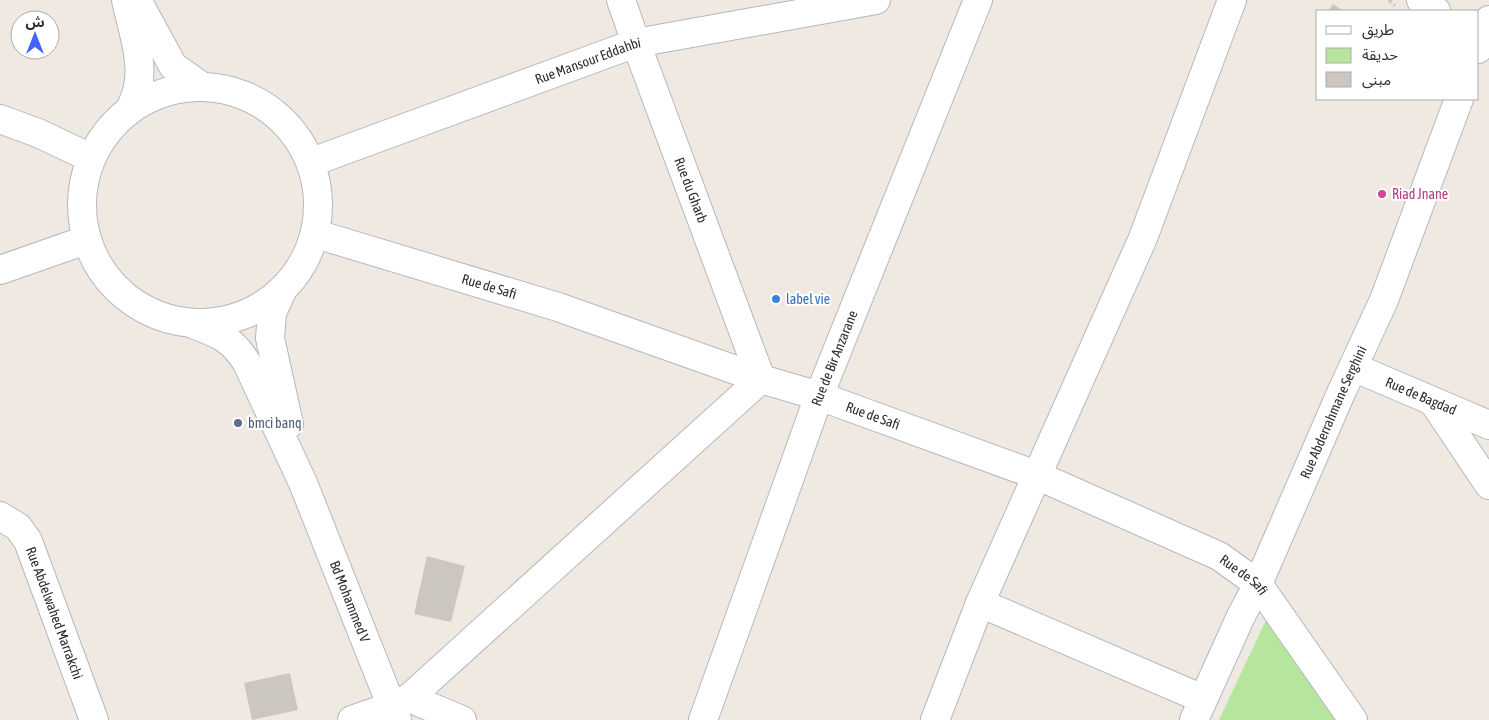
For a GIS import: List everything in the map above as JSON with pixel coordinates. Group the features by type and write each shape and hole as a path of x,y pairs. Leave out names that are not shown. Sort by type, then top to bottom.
{"street":[{"path":"126,0 140,73 138,86 130,108"},
{"path":"137,0 173,66 201,86"},
{"name":"Rue du Gharb","path":"621,0 761,379"},
{"name":"Rue Mansour Eddahbi","path":"312,162 636,43 876,0"},
{"name":"Rue de Bir Anzarane","path":"703,720 819,396 978,0"},
{"path":"935,720 980,603 1143,238 1232,0"},
{"path":"1421,0 1435,10"},
{"path":"201,86 229,90 256,100 279,116 298,137 312,162 319,198 316,234 303,265 282,291 254,311 223,322 189,323 155,315 125,297 101,272 86,240 81,199 91,158 101,139 114,122 130,108 160,94 176,89 201,86"},
{"name":"Rue Abderrahmane Serghini","path":"1199,709 1241,616 1258,584 1384,300 1459,100"},
{"path":"0,119 91,158"},
{"name":"Rue de Safi","path":"316,234 558,306 761,379 819,396 1036,475 1219,556 1258,584 1353,720"},
{"path":"0,270 86,240"},
{"name":"Bd Mohammed V","path":"282,291 272,313 270,338 303,484"},
{"name":"Bd Mohammed V","path":"189,323 214,332 228,340 239,349 252,372 303,484 399,708"},
{"name":"Rue de Bagdad","path":"1353,367 1489,425"},
{"path":"399,708 761,379"},
{"path":"1434,402 1489,485"},
{"name":"Rue Abdelwahed Marrakchi","path":"0,516 18,527 28,541 94,720"},
{"path":"980,603 1199,709"},
{"path":"352,720 399,708 462,720"}],"green space":[{"path":"1266,620 1335,720 1219,720"}],"building":[{"path":"1333,4 1342,10 1329,10"},
{"path":"427,556 465,566 451,622 414,614"},
{"path":"290,673 298,710 252,720 244,683"}],"place":[{"name":"Riad Jnane","path":"1382,194"},
{"name":"label vie","path":"776,299"},
{"name":"bmci banq","path":"238,423"}]}
